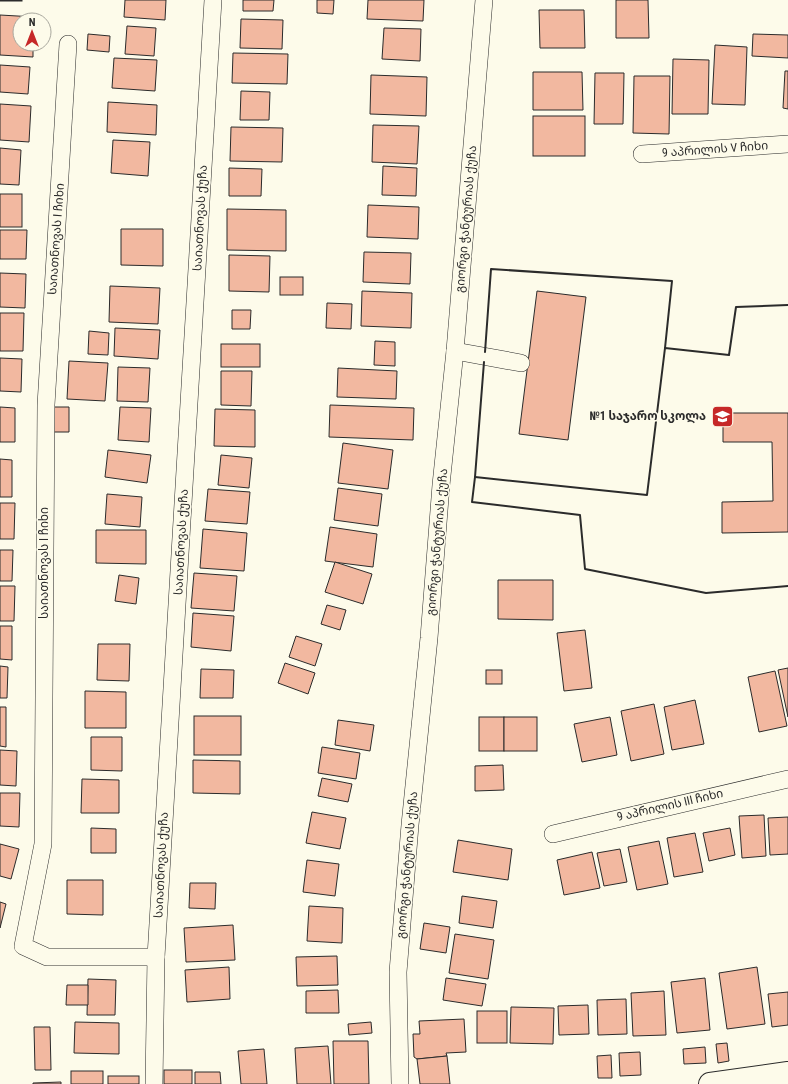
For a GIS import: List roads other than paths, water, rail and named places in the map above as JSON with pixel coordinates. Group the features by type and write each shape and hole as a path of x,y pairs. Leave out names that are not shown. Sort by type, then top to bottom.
{"street":[{"name":"საიათნოვას ქუჩა","path":"154,1084 156,957 213,0"},
{"name":"გიორგი ჭანტურიას ქუჩა","path":"400,1084 398,972 411,817 429,638 441,485 455,351 484,0"},
{"name":"საიათნოვას I ჩიხი","path":"68,44 46,405 43,844 23,946 47,957 156,957"},
{"name":"9 აპრილის V ჩიხი","path":"642,154 788,144"},
{"path":"455,351 521,363"},
{"name":"9 აპრილის III ჩიხი","path":"553,834 718,794 788,779"},
{"path":"710,1084 788,1073"}],"place":[{"name":"№1 საჯარო სკოლა","path":"722,416"}]}
